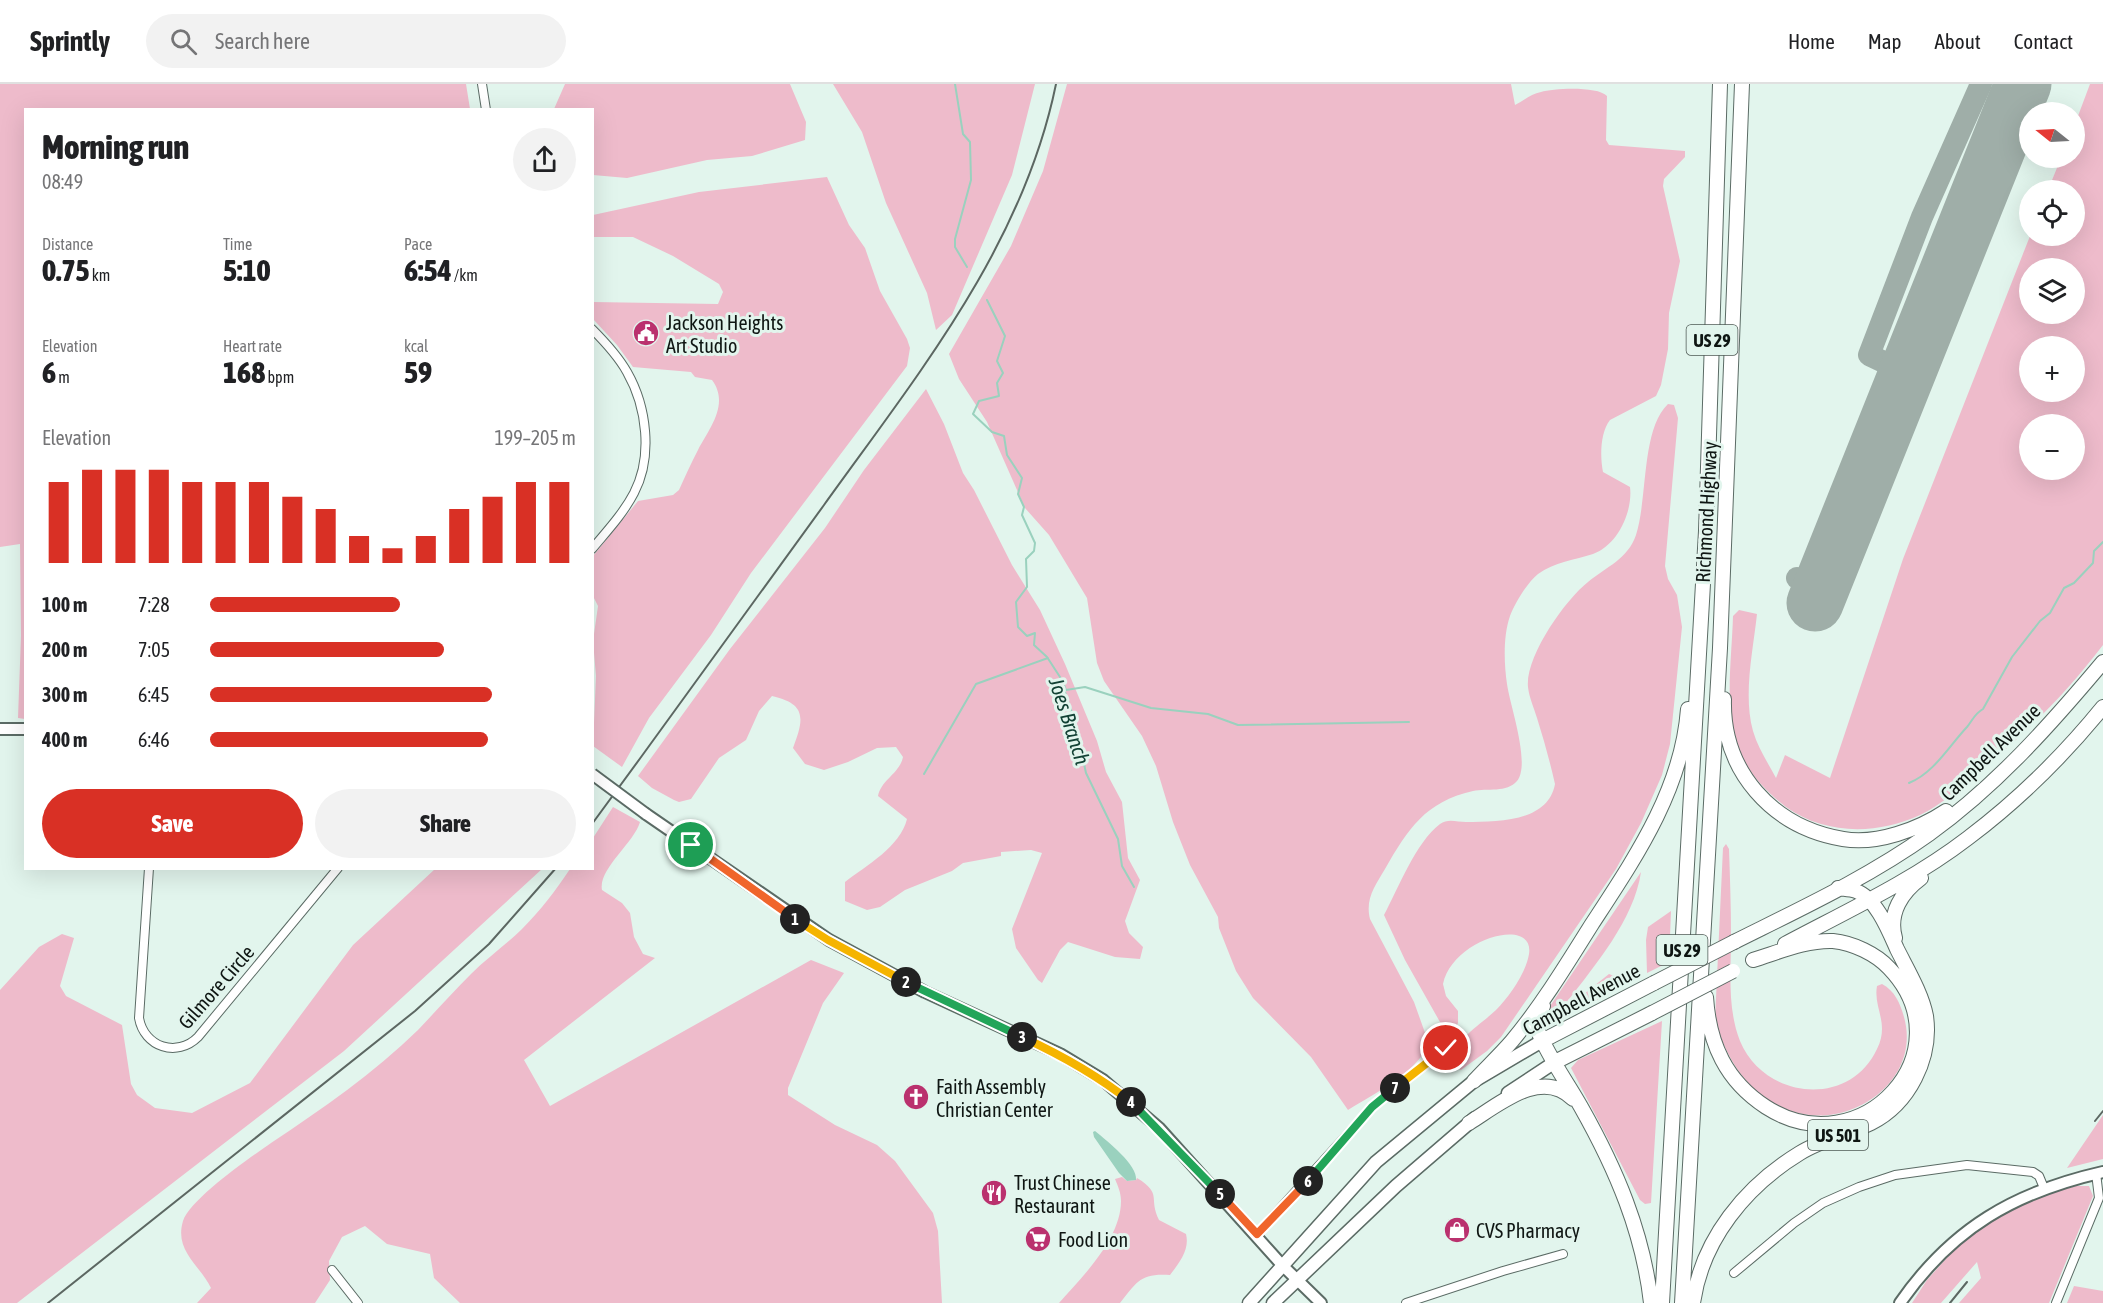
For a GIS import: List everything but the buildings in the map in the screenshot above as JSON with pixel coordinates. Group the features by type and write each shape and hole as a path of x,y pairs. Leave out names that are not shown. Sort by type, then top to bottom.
{"highway":[{"name":"Richmond Highway","path":"1702,597 1720,84"},
{"name":"Richmond Highway","path":"1703,941 1720,648 1743,89"},
{"path":"1474,1081 1512,1042 1573,955 1655,823 1682,746 1702,597"},
{"name":"US 29","path":"1662,1303 1702,597"},
{"path":"1720,648 1725,681 1725,733 1742,774 1774,807 1792,821 1816,832 1844,840 1870,839 1924,825 2016,760"},
{"name":"Campbell Avenue","path":"1542,1041 1838,888 1929,834 1968,804 2016,760 2103,662"},
{"name":"US 501","path":"1693,1303 1704,1258 1734,1210 1754,1188 1801,1152 1871,1123 1889,1112 1907,1092 1920,1068 1925,1048 1926,1016 1898,951 1892,928 1902,896 1997,816 2062,754 2103,708"},
{"path":"1555,1062 1869,900 1967,839"},
{"path":"1838,888 1857,891 1869,900 1898,951"},
{"path":"1703,941 1710,1032 1720,1059 1732,1079 1751,1097 1772,1111 1799,1122 1828,1125 1854,1120 1875,1110 1892,1095 1907,1075 1916,1050 1916,1025 1913,1004 1899,978 1882,961 1862,949 1832,941 1804,945 1754,960"},
{"name":"US 29","path":"1682,1303 1703,941"},
{"path":"1573,955 1537,1020 1542,1041 1582,1108 1611,1163 1635,1222 1647,1267 1651,1303"},
{"path":"1469,1123 1533,1087 1551,1086 1564,1090 1582,1108"}],"main road":[{"path":"0,729 24,729"},
{"path":"594,775 828,940 925,992 1060,1054 1103,1080 1159,1128 1257,1234 1282,1265 1322,1303"},
{"name":"Campbell Avenue","path":"1249,1303 1376,1162 1474,1081 1542,1041"},
{"path":"1273,1303 1395,1186 1507,1093 1555,1062"},
{"path":"1900,1303 1942,1251 1986,1216 2044,1188 2100,1172"}],"street":[{"path":"482,84 486,108"},
{"path":"594,332 627,373 640,410 646,447 644,466 634,492 617,520 594,547"},
{"name":"Gilmore Circle","path":"149,870 139,1018 142,1030 150,1040 160,1046 172,1048 189,1044 198,1037 336,870"},
{"path":"1257,1234 1372,1107 1449,1045"},
{"path":"1734,1273 1785,1230 1823,1203 1859,1187 1895,1175 1967,1165 2033,1172 2039,1176 2044,1188"},
{"path":"2056,1303 2099,1198 2100,1172"},
{"path":"1406,1303 1563,1254"},
{"path":"332,1270 358,1303"}],"shaded area":[{"path":"0,84 466,84 470,108 24,108 24,719 18,718 21,636 20,544 0,547"},
{"path":"565,84 790,84 806,122 805,140 752,156 707,160 627,178 594,175 594,108 554,108"},
{"path":"833,84 1035,84 1012,175 952,315 936,330 927,293 886,203 862,132"},
{"path":"1067,84 1511,84 1515,105 1534,94 1547,91 1586,89 1607,96 1606,140 1609,145 1685,151 1685,157 1664,179 1663,186 1680,261 1669,313 1668,349 1661,385 1656,396 1610,420 1603,438 1601,459 1603,472 1630,487 1626,516 1616,535 1602,550 1558,564 1538,574 1522,594 1510,616 1506,632 1505,659 1507,684 1521,749 1521,773 1517,781 1502,789 1473,791 1456,796 1430,810 1402,841 1375,887 1369,905 1370,919 1414,1002 1429,1044 1423,1055 1404,1074 1348,1110 1311,1057 1253,998 1236,971 1219,928 1218,917 1190,865 1173,822 1156,766 1142,736 1104,681 1097,663 1087,598 1049,535 1025,508 987,422 959,379 949,354 1011,246 1043,171"},
{"path":"2090,84 2103,84 2103,645 2060,697 2014,742 1936,806 1903,822 1869,829 1834,827 1817,823 1786,807 1770,793 1748,768 1738,749 1730,709 1733,616 1739,610 1757,614 1750,673 1750,717 1763,755 1776,778 1785,755 1830,778 1903,559 2019,264 2019,324 2085,324 2085,258 2021,258 2026,246 2085,246 2085,180 2052,180 2057,168 2085,168 2083,102"},
{"path":"827,177 849,225 865,248 880,291 910,348 907,366 751,573 711,635 649,718 622,767 594,747 596,676 594,634 598,606 594,598 594,555 638,501 673,495 679,490 716,416 719,398 712,380 695,377 691,372 633,367 594,320 594,302 718,304 723,292 719,284 673,256 633,237 594,237 594,215 699,192"},
{"path":"926,389 944,424 963,473 1012,565 1040,610 1097,741 1106,772 1122,802 1128,858 1140,880 1125,921 1129,933 1143,947 1140,959 1115,957 1068,942 1060,950 1042,983 1038,980 1016,948 1012,929 1042,853 1031,850 1001,852 1001,856 963,863 952,871 905,890 880,907 867,910 845,901 845,882 882,855 903,829 907,819 878,796 903,757 896,747 877,748 848,762 824,770 805,764 793,748 799,729 800,714 792,703 783,699 772,696 759,711 746,740 719,758 691,799 679,802 674,800 652,788 638,776 730,649 825,528 864,470"},
{"path":"1668,404 1674,405 1678,418 1665,566 1668,579 1677,595 1682,627 1670,744 1662,775 1641,823 1616,869 1501,1037 1487,1051 1461,1070 1450,1065 1456,1048 1468,1034 1496,1010 1511,992 1521,977 1527,961 1529,954 1527,942 1520,936 1507,935 1492,938 1476,944 1450,968 1443,984 1446,996 1458,1011 1458,1023 1449,1038 1405,960 1384,915 1415,854 1440,824 1449,821 1492,821 1520,817 1543,806 1550,797 1555,784 1528,687 1533,660 1548,630 1568,602 1588,582 1616,562 1632,543 1640,520 1646,465 1653,430"},
{"path":"613,807 640,822 631,839 605,873 602,890 622,903 630,913 634,937 643,954 655,958 524,1060 550,1106 811,960 844,973 823,1003 788,1088 788,1095 835,1125 877,1145 895,1161 933,1213 938,1231 942,1303 460,1303 434,1278 430,1254 387,1244 365,1226 342,1237 329,1261 330,1280 315,1303 197,1303 211,1288 182,1241 183,1221 188,1212 222,1179 347,1090 401,1046 483,962 529,922 569,870 594,870 594,836"},
{"path":"1726,844 1729,849 1733,1016 1740,1041 1752,1060 1768,1075 1787,1085 1807,1089 1828,1088 1847,1081 1864,1068 1881,1040 1882,1023 1876,994 1877,986 1882,984 1887,987 1899,1002 1904,1017 1907,1040 1902,1062 1892,1080 1876,1096 1857,1107 1836,1114 1814,1115 1791,1111 1776,1105 1752,1087 1733,1063 1726,1049 1715,1020 1723,848"},
{"path":"434,870 541,870 344,1051 17,1303 0,1303 0,990 39,947 62,934 74,938 60,986 66,996 122,1025 131,1084 137,1095 155,1108 192,1113 250,1083 353,945"},
{"path":"1641,872 1637,890 1622,924 1601,957 1567,1002 1584,994 1609,974 1614,976 1623,987 1546,1026 1543,1020 1546,1012"},
{"path":"1671,911 1669,962 1647,973 1648,927"},
{"path":"1662,1021 1651,1203 1645,1204 1640,1200 1571,1068 1578,1060"},
{"path":"2103,1115 2103,1159 2067,1168"},
{"path":"1095,1131 1127,1161 1132,1167 1136,1180 1127,1181 1119,1173 1094,1137 1093,1132"},
{"path":"1122,1177 1127,1181 1137,1178 1145,1183 1152,1193 1159,1220 1186,1234 1187,1240 1183,1256 1170,1275 1145,1277 1120,1303 1059,1303 1099,1256 1115,1229 1121,1201 1115,1179"},
{"path":"2076,1186 2089,1186 2093,1196 2049,1303 1959,1303 1981,1278 1977,1262 1941,1303 1912,1303 1927,1280 1960,1243 1997,1218 2035,1197"},
{"path":"2074,1286 2103,1291 2103,1303 2067,1303"}],"waterway":[{"name":"Joes Branch","path":"955,84 963,134 970,142 971,180 955,239 955,247 967,267"},
{"name":"Joes Branch","path":"987,300 1005,336 997,361 1003,373 997,383 999,396 979,401 973,414 992,432 1004,436 1007,455 1022,478 1018,494 1024,507 1022,515 1035,543 1034,551 1026,559 1027,587 1016,602 1018,627 1027,636 1035,633 1034,645 1047,657 1060,677 1075,722 1086,773 1118,839 1122,866 1134,887"},
{"path":"1909,783 1934,766 1983,709 2012,657 2040,621 2050,613 2064,588 2074,583 2093,563 2094,551 2103,542"},
{"path":"924,774 976,684 1048,658"},
{"path":"1064,685 1066,690 1085,687 1151,708 1208,714 1238,725 1409,722"}],"taxiway":[{"path":"1907,373 1869,355 1922,217 1981,84"},
{"path":"1797,578 1821,588"}],"runway":[{"path":"1815,603 2023,84"}],"railway":[{"path":"594,821 895,407 963,306 993,254 1019,200 1040,143 1056,84"},
{"path":"48,1303 415,1011 489,944 554,870"},
{"path":"2095,1121 2103,1111"},
{"path":"1950,1303 1967,1282"}],"place":[{"name":"Jackson Heights Art Studio","path":"646,333"},
{"name":"Faith Assembly Christian Center","path":"916,1097"},
{"name":"Trust Chinese Restaurant","path":"994,1193"},
{"name":"CVS Pharmacy","path":"1457,1230"},
{"name":"Food Lion","path":"1038,1239"}],"route":[{"path":"691,845 768,901 828,940 925,992 1060,1054 1103,1080 1159,1128 1257,1234 1305,1185 1372,1107 1446,1048"}]}
